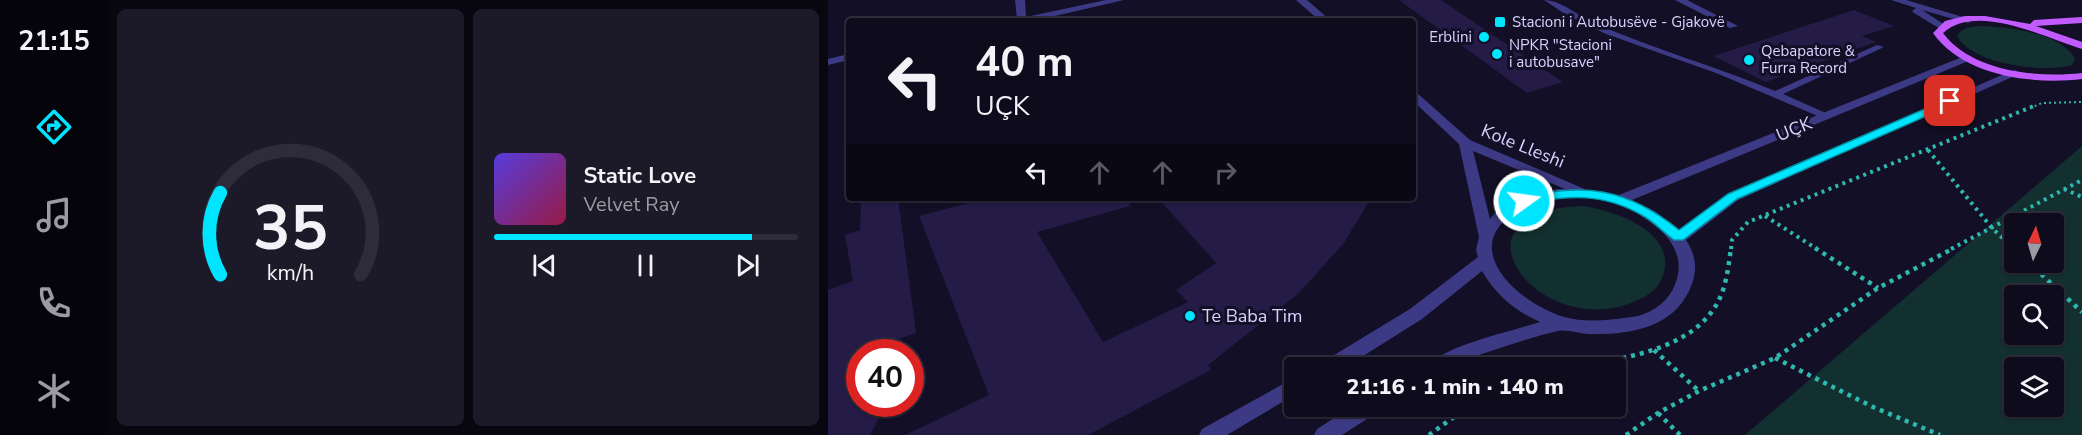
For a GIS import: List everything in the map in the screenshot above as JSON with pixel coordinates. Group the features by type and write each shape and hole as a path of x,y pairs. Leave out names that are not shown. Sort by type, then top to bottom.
{"main road":[{"path":"2082,20 2012,23 1968,20 1952,22 1942,27 1938,33 1942,41 1967,58 2015,73 2060,78 2082,84"},
{"path":"2012,23 2056,34 2082,46"},
{"path":"2060,78 2082,76"}],"street":[{"path":"1020,0 1021,18"},
{"path":"1035,18 1119,0"},
{"path":"1301,0 1322,18"},
{"path":"1680,0 1733,26"},
{"path":"1900,2 1968,20"},
{"path":"1900,2 1942,27"},
{"path":"828,62 846,58"},
{"name":"UÇK","path":"1620,200 1967,58"},
{"name":"UÇK","path":"1678,237 1733,196 2015,73"},
{"path":"1416,98 1465,143"},
{"name":"Kole Lleshi","path":"1465,143 1587,193"},
{"name":"Kole Lleshi","path":"1465,143 1486,235"},
{"path":"1554,193 1587,193 1620,200 1650,214 1678,237 1687,258 1687,283 1672,306 1642,322 1603,328 1561,323 1524,308 1497,285 1485,260 1486,235 1500,215 1524,201 1554,193"},
{"path":"1346,357 1416,314 1485,260"},
{"path":"1454,357 1561,323"},
{"path":"1209,435 1284,392"},
{"path":"1324,435 1353,417"}],"lane":[{"path":"1548,0 1565,12 1598,28 1719,71 1826,116"},
{"path":"1774,93 1880,47"}],"path":[{"path":"1624,357 1654,350 1685,336 1713,310 1727,278 1732,240 1748,222 2042,103 2082,102"},
{"path":"1928,150 2004,239"},
{"path":"1626,435 1658,412 1775,358 1878,288 2082,180"},
{"path":"2064,189 2082,197"},
{"path":"1765,216 1878,288"},
{"path":"2040,273 2082,312"},
{"path":"1654,350 1700,391"},
{"path":"1775,358 1873,407 1940,435"},
{"path":"1658,412 1680,435"},
{"path":"1428,435 1453,417"}],"green space":[{"path":"1980,26 2018,30 2046,37 2068,50 2075,59 2072,65 2044,68 1993,60 1965,46 1957,36 1964,29"},
{"path":"2082,146 2082,435 1745,435"},
{"path":"1584,206 1623,217 1649,232 1658,242 1664,253 1664,273 1656,288 1648,295 1638,300 1602,309 1568,305 1539,291 1519,271 1511,249 1517,228 1540,213"}],"building":[{"name":"NPKR \"Stacioni i autobusave\"","path":"1399,0 1441,0 1563,82 1527,93"},
{"path":"1854,10 1894,26 1862,36 1876,42 1766,82 1713,56"},
{"path":"861,201 898,201 916,333 898,339 846,339 846,417 879,417 870,435 828,435 828,290 853,281 845,235 860,230"},
{"path":"976,201 1129,201 1130,206 1037,232 1103,342 1188,302 1176,290 1216,263 1161,201 1369,201 1344,243 1298,294 1208,365 1211,370 1088,435 905,435 989,395 919,216"}],"place":[{"name":"Stacioni i Autobusëve - Gjakovë","path":"1500,22"},
{"name":"Erblini","path":"1484,37"},
{"name":"NPKR \"Stacioni i autobusave\"","path":"1497,54"},
{"name":"Qebapatore & Furra Record","path":"1749,60"},
{"name":"Te Baba Tim","path":"1190,316"}],"route":[{"path":"1524,201 1554,193 1587,193 1620,200 1650,214 1678,237 1733,196 1950,101"}]}
